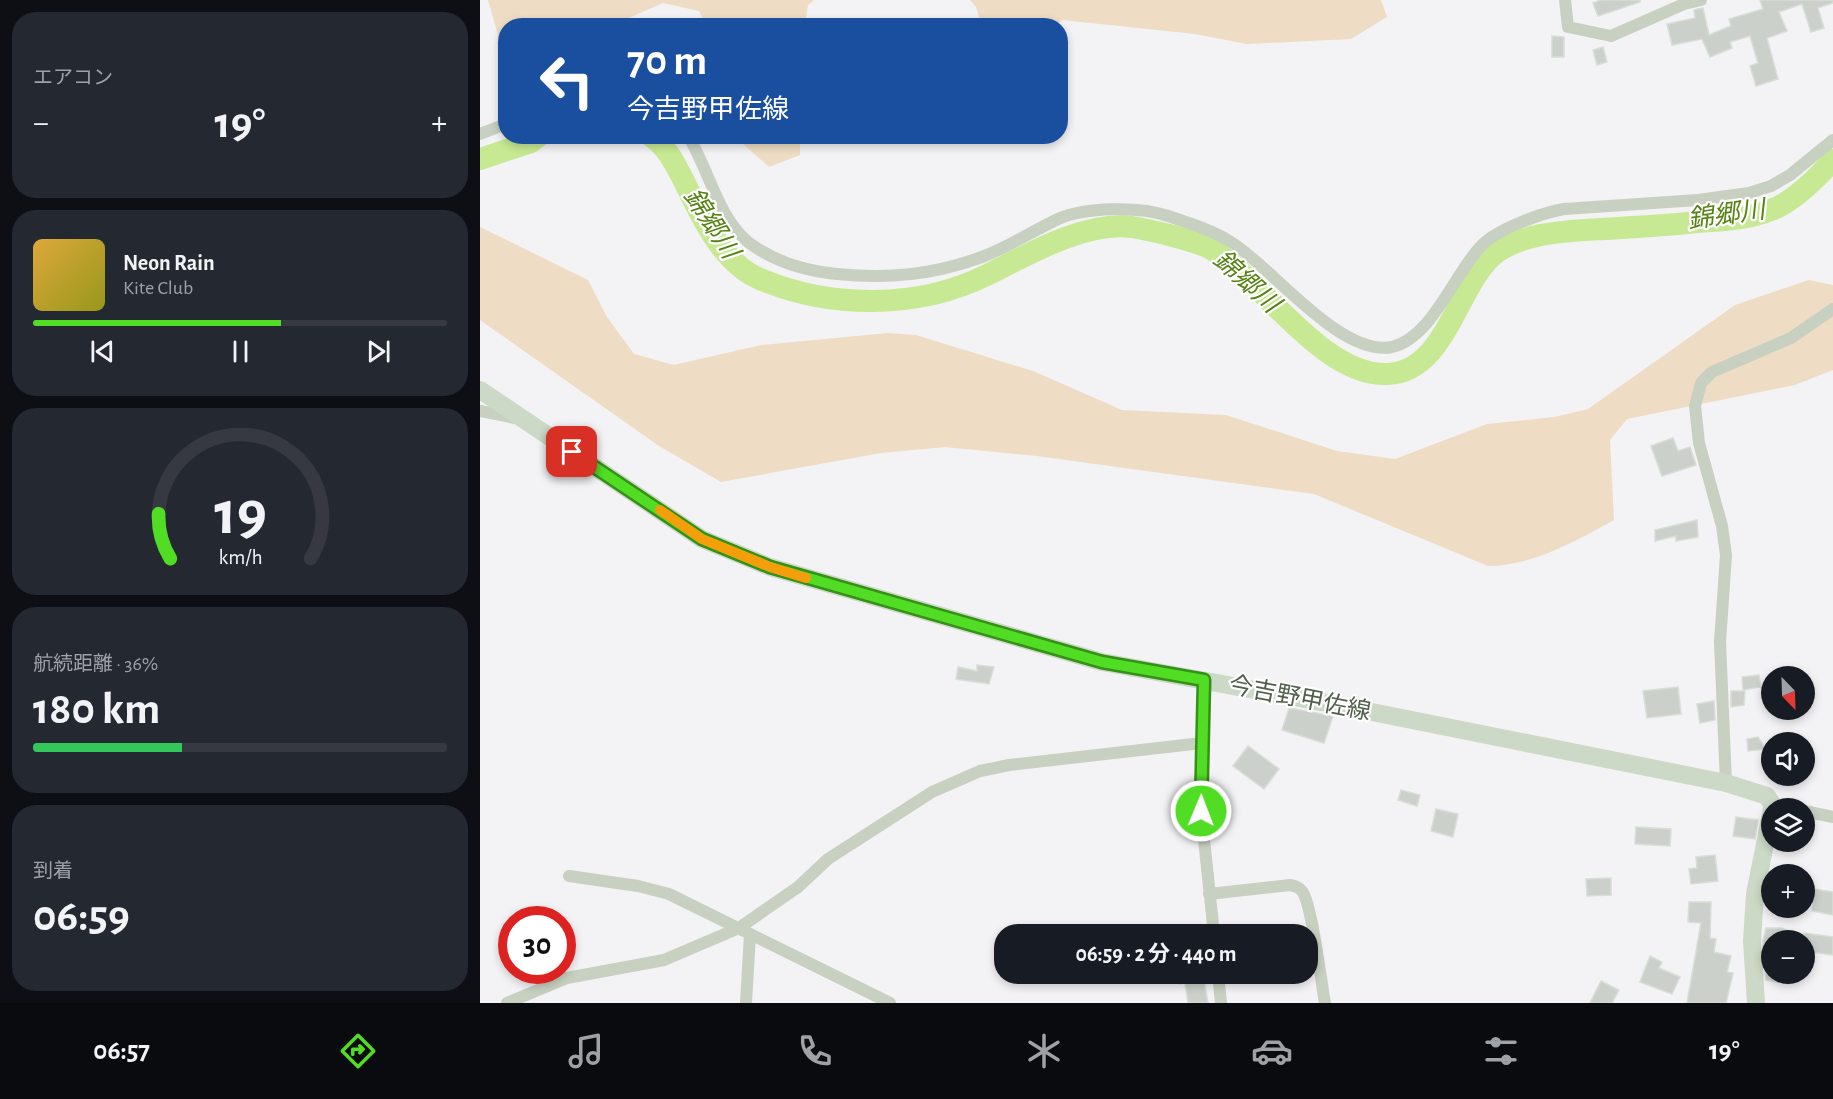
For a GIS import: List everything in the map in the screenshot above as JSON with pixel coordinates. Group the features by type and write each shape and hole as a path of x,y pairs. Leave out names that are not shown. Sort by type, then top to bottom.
{"main road":[{"name":"今吉野甲佐線","path":"480,390 702,539 770,567 1092,660 1726,783 1751,789 1768,798"},
{"path":"1756,1003 1752,941 1755,894 1763,852"}],"street":[{"path":"1565,0 1568,27 1611,36 1684,4 1701,0"},
{"path":"480,134 498,127"},
{"path":"693,144 733,225 748,241 779,260 818,272 876,278 926,274 983,256 1062,218 1104,210 1150,210 1190,223 1230,241 1311,312 1346,335 1371,346 1392,347 1414,336 1482,245 1499,233 1550,212 1564,209 1698,200 1771,186 1790,175 1833,140"},
{"path":"1726,783 1720,642 1726,555 1722,526 1699,443 1695,406 1701,383 1712,372 1791,338 1833,309"},
{"path":"480,411 525,420"},
{"path":"1204,680 1201,811 1213,924"},
{"path":"507,1003 567,978 664,960 744,931 828,859 932,792 980,771 1009,765 1202,743"},
{"path":"1815,813 1833,817"},
{"path":"569,876 638,885 669,894 890,1003"},
{"path":"1209,894 1290,885 1299,887 1304,893 1309,910 1325,1003"},
{"path":"744,931 746,1003"},
{"path":"1219,984 1221,1003"}],"shaded area":[{"path":"488,0 814,0 808,5 806,18 702,18 699,11 663,3 629,18 498,18 498,35"},
{"path":"970,0 1381,0 1387,17 1351,39 1247,44 1195,34 1068,21 1068,18 979,18 976,7"},
{"path":"743,144 800,144 800,155 769,167"},
{"path":"480,227 588,280 607,317 634,354 674,365 761,345 888,333 916,335 1033,371 1122,410 1226,415 1337,451 1395,459 1487,424 1555,417 1588,409 1735,305 1809,280 1833,285 1833,370 1795,385 1627,419 1610,440 1614,520 1569,544 1537,557 1521,562 1488,566 1314,494 1037,456 945,447 881,453 721,482 659,446 480,320"}],"building":[{"path":"1601,0 1640,0 1640,2 1598,16 1593,3"},
{"path":"1760,0 1833,0 1833,3 1818,8 1824,28 1811,32 1802,4 1779,12 1787,31 1767,38 1778,79 1756,86 1750,66 1758,63 1750,36 1730,42 1732,48 1710,57 1702,39 1672,45 1667,24 1695,18 1694,10 1703,8 1709,35 1731,26 1729,19 1763,9"},
{"path":"1552,36 1564,37 1564,57 1552,57"},
{"path":"1603,47 1607,62 1597,65 1593,50"},
{"path":"1673,438 1678,451 1690,447 1696,465 1662,476 1651,446"},
{"path":"1697,520 1698,537 1676,541 1676,536 1655,541 1655,530"},
{"path":"977,665 994,667 989,684 956,679 958,667 977,671"},
{"path":"1759,675 1761,687 1743,690 1742,677"},
{"path":"1678,687 1681,714 1647,718 1643,691"},
{"path":"1731,691 1745,691 1744,705 1731,707"},
{"path":"1714,701 1715,720 1700,723 1697,704"},
{"path":"1289,708 1333,716 1324,743 1282,730"},
{"path":"1758,737 1761,742 1761,750 1748,751 1747,739"},
{"path":"1248,746 1279,769 1264,789 1233,766"},
{"path":"1401,790 1420,795 1417,806 1398,800"},
{"path":"1436,809 1458,814 1453,837 1431,831"},
{"path":"1736,817 1758,820 1755,839 1733,836"},
{"path":"1636,827 1671,829 1670,846 1635,844"},
{"path":"1715,855 1718,881 1691,884 1689,869 1697,868 1696,857"},
{"path":"1611,878 1611,895 1587,896 1586,879"},
{"path":"1815,889 1833,892 1833,915 1815,912"},
{"path":"1689,902 1711,902 1710,938 1716,939 1714,952 1731,956 1727,972 1733,973 1726,1003 1687,1003 1701,923 1688,922"},
{"path":"1766,928 1782,928 1786,930 1766,930"},
{"path":"1815,935 1833,937 1833,955 1815,953"},
{"path":"1650,956 1662,962 1659,968 1680,977 1672,994 1640,982"},
{"path":"1601,981 1619,990 1612,1003 1590,1003"},
{"path":"1185,984 1205,984 1208,1003 1188,1003"}],"waterway":[{"name":"錦郷川","path":"480,159 525,144"},
{"name":"錦郷川","path":"660,144 681,175 705,223 734,262 760,279 787,289 845,300 904,299 932,294 987,275 1038,249 1076,234 1095,229 1132,227 1162,233 1213,250 1252,283 1317,345 1340,360 1364,371 1388,374 1408,369 1425,358 1450,323 1483,265 1507,246 1551,233 1655,226 1760,214 1795,197 1833,160"}],"slow traffic":[{"path":"660,510 702,539 770,567 806,578"}],"route":[{"path":"572,452 702,539 770,567 1062,652 1102,662 1204,680 1201,811"}]}
